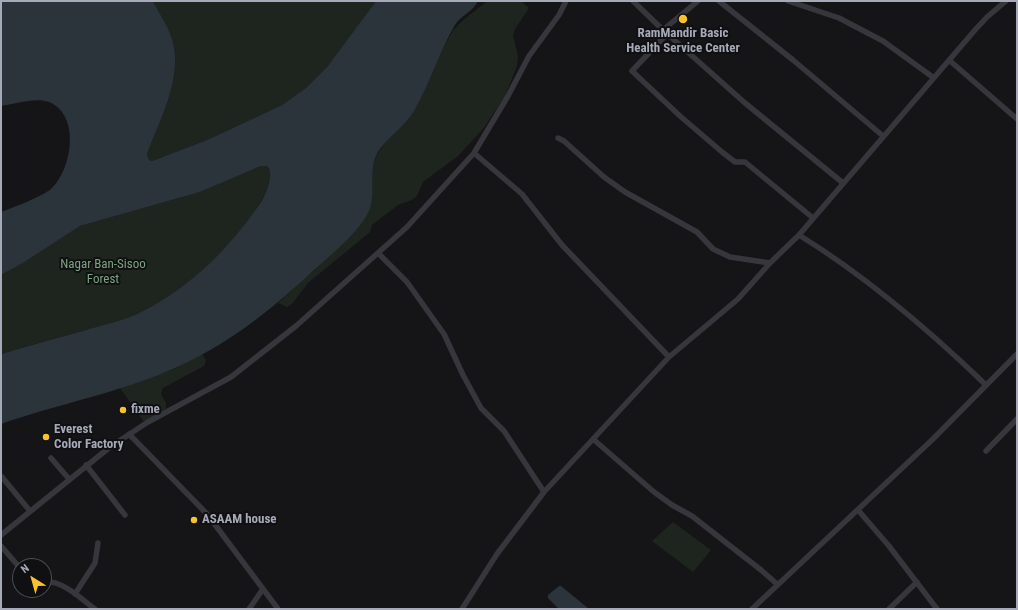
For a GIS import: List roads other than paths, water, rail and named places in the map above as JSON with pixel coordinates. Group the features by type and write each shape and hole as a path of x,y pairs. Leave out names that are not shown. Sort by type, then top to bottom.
{"street":[{"path":"1,535 86,465 129,434 231,377 302,320 407,227 474,153 508,96 528,56 559,15 566,1"},
{"path":"633,1 663,30 745,103 843,182"},
{"path":"663,30 698,1"},
{"path":"718,1 793,60 883,136"},
{"path":"788,1 839,18 883,41 934,78"},
{"path":"462,609 496,554 544,492 669,357 738,299 770,262 799,235 987,16 1006,1"},
{"path":"663,30 664,37 632,72 722,152 735,162 745,162 813,218"},
{"path":"949,60 1017,120"},
{"path":"558,138 564,141 604,177 625,192 697,232 713,249 730,258 770,262"},
{"path":"474,153 522,194 562,245 669,357"},
{"path":"799,235 834,256 876,289 954,354 986,385"},
{"path":"378,254 407,282 444,334 463,375 481,408 504,432 544,492"},
{"path":"752,609 933,439 1017,354"},
{"path":"986,451 1017,419"},
{"path":"129,434 207,514 278,609"},
{"path":"593,439 654,492 672,506 692,516 777,584"},
{"path":"51,458 70,479"},
{"path":"86,465 125,515"},
{"path":"2,477 30,511"},
{"path":"858,510 889,546 937,609"},
{"path":"75,594 95,563 98,543"},
{"path":"1,546 12,559"},
{"path":"889,609 917,582"},
{"path":"52,583 59,584 95,609"},
{"path":"249,609 263,589"}],"place":[{"name":"RamMandir Basic Health Service Center","path":"683,19"},
{"name":"fixme","path":"123,410"},
{"name":"Everest Color Factory","path":"46,437"},
{"name":"ASAAM house","path":"194,520"}],"park label":[{"name":"Nagar Ban-Sisoo Forest","path":"103,272"}]}
